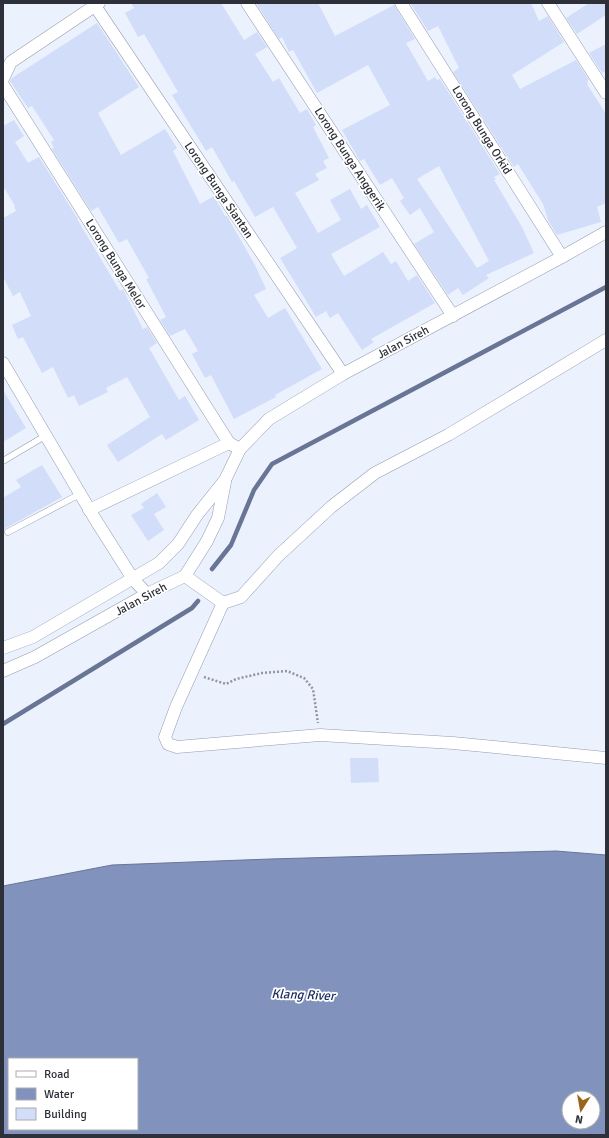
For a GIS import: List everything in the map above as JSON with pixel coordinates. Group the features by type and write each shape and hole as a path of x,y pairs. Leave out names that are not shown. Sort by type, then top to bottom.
{"street":[{"name":"Lorong Bunga Anggerik","path":"247,3 453,316"},
{"name":"Lorong Bunga Orkid","path":"402,3 562,257"},
{"path":"548,3 606,93"},
{"path":"3,79 11,62 97,4"},
{"name":"Lorong Bunga Siantan","path":"97,4 342,374"},
{"name":"Lorong Bunga Melor","path":"3,85 229,443"},
{"name":"Jalan Sireh","path":"3,648 33,637 159,563 178,544 197,516 225,480 240,449 269,420 342,374 453,316 606,232"},
{"path":"606,340 448,435 375,473 325,512 278,556 241,597 223,603 192,670 165,737 168,744 177,747 320,735 453,743 606,758"},
{"path":"3,364 89,510 133,579 147,594"},
{"path":"89,510 229,443 240,449"},
{"name":"Jalan Sireh","path":"3,671 59,644 147,594 185,576 207,541 218,518 225,480"},
{"path":"185,576 223,603"}],"lane":[{"path":"3,461 45,436"},
{"path":"8,532 80,494"}],"path":[{"path":"192,670 207,679 226,684 236,679 262,673 287,671 304,678 313,689 320,735"}],"water":[{"name":"Klang River","path":"556,851 606,855 606,1135 3,1135 3,886 112,865"}],"building":[{"path":"131,3 221,3 244,40 257,32 267,47 255,54 273,82 279,78 300,113 307,109 316,125 313,127 329,158 323,161 327,168 315,174 319,180 295,193 318,233 341,220 330,200 350,189 361,209 367,205 380,227 331,254 344,276 383,252 391,264 396,261 408,281 417,275 435,303 371,339 374,342 362,350 338,313 330,318 326,311 316,317 280,258 297,248 273,207 255,217 234,181 232,182 212,147 206,151 172,95 178,92 144,34 138,37 125,13 134,8"},
{"path":"256,3 318,3 335,36 394,5 415,39 406,43 428,81 435,77 437,80 440,79 500,174 494,177 496,180 494,180 522,227 534,253 486,275 489,278 463,295 458,288 448,295 414,244 434,232 420,208 410,215 400,201 404,198 392,178 380,185 364,159 360,161 342,130 390,105 368,65 317,93 293,50 289,52 282,37 279,39","holes":["439,166 489,261 477,268 417,179"]},
{"path":"531,3 539,21 548,16 564,42 512,75 520,89 576,60 589,80 587,81 587,84 606,114 606,203 597,207 601,222 557,235 548,220 543,204 518,164 514,167 453,72 459,68 438,26 428,31 411,4"},
{"path":"589,3 606,3 606,15 577,34 566,18"},
{"path":"97,23 139,87 98,113 121,155 165,129 177,148 173,151 200,204 214,196 255,265 266,289 254,295 268,318 285,308 322,369 275,395 276,397 234,419 211,375 205,378 192,354 198,351 185,329 170,336 160,320 166,317 146,279 149,278 127,239 119,243 98,207 91,211 52,149 54,148 51,142 54,140 32,106 28,108 10,81 12,78"},
{"path":"606,44 606,71 602,73 589,53"},
{"path":"14,120 24,136 15,142 28,163 39,157 78,219 120,291 123,289 143,329 147,327 157,343 149,348 179,400 185,396 199,420 166,440 162,434 118,462 107,445 150,417 127,377 106,388 108,392 79,406 74,395 68,398 53,367 42,373 23,337 18,339 12,325 31,316 20,292 13,296 3,277 3,218 16,211 15,206 3,186 3,123 5,125"},
{"path":"3,390 26,428 3,442"},
{"path":"42,465 62,497 6,528 3,533 3,498 21,487 16,480"},
{"path":"157,493 166,507 154,514 164,530 148,541 131,515 144,508 141,504"},
{"path":"350,758 378,758 379,782 351,783"}],"waterway":[{"path":"212,569 231,545 254,490 272,464 606,287"},
{"path":"3,724 192,608 198,601"}]}
